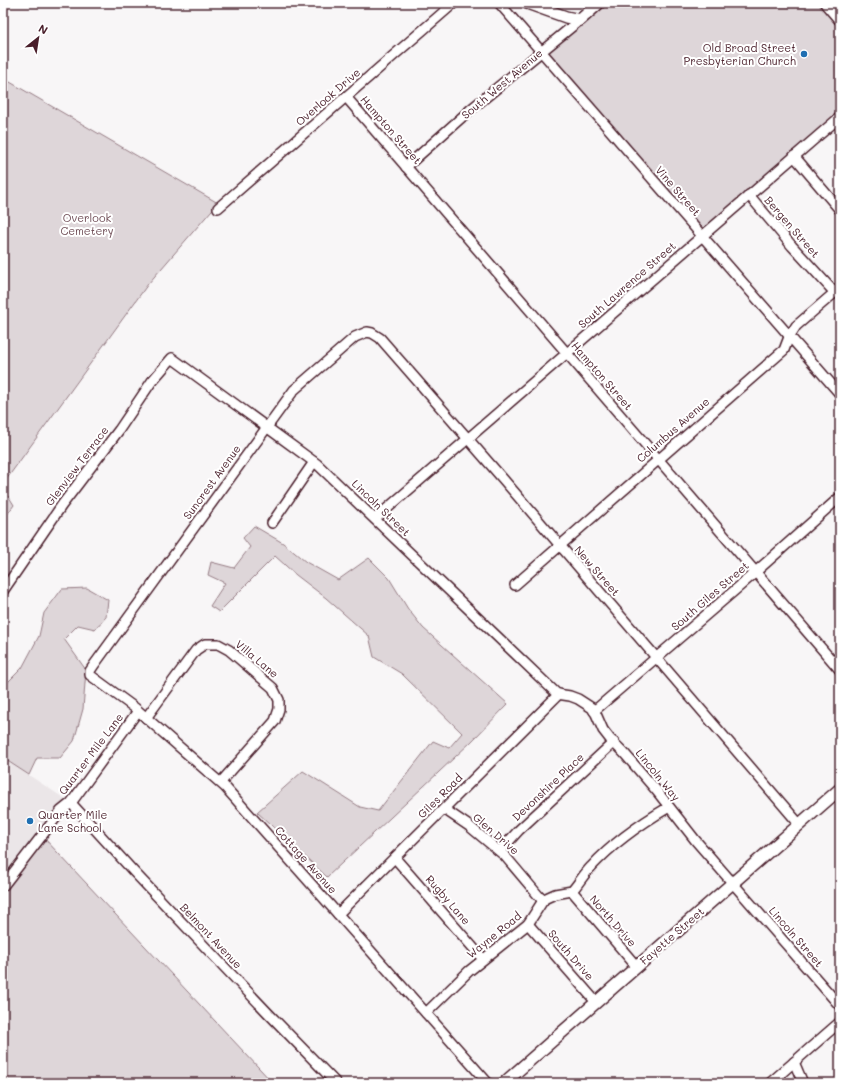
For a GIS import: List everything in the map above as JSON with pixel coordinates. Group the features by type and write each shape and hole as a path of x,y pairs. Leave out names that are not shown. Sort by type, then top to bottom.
{"highway":[{"path":"827,3 840,18"}],"main road":[{"path":"527,3 566,17 580,20"},
{"name":"South West Avenue","path":"580,20 599,3"},
{"name":"Fayette Street","path":"504,1083 840,789"}],"street":[{"name":"Overlook Drive","path":"218,208 454,3"},
{"name":"Vine Street","path":"499,3 840,394"},
{"name":"South West Avenue","path":"406,167 470,110 580,20"},
{"name":"Hampton Street","path":"346,97 755,572 838,663"},
{"name":"South Lawrence Street","path":"375,519 840,117"},
{"path":"794,156 840,210"},
{"name":"Bergen Street","path":"748,195 792,246 837,290"},
{"name":"Columbus Avenue","path":"515,585 784,350 789,337 796,326 837,290"},
{"name":"Suncrest Avenue","path":"90,671 294,390 355,337 368,332 375,335"},
{"name":"New Street","path":"375,335 380,338 560,545 800,825"},
{"name":"Lincoln Street","path":"172,358 314,462 553,690 559,694"},
{"name":"Glenview Terrace","path":"3,591 62,505 119,430 152,382 172,358"},
{"path":"272,523 314,462"},
{"name":"South Giles Street","path":"594,711 840,497"},
{"name":"Villa Lane","path":"146,718 196,650 205,644 218,644 229,650 273,688 279,700 279,709 275,721 221,782"},
{"name":"Cottage Avenue","path":"90,671 92,678 138,711 221,782 488,1083"},
{"name":"Lincoln Way","path":"559,694 578,699 594,711 604,730 652,784 696,842 733,883"},
{"name":"Giles Road","path":"338,914 559,694"},
{"name":"Quarter Mile Lane","path":"3,886 61,811 71,803 138,711"},
{"name":"Devonshire Place","path":"500,851 519,830 614,742"},
{"name":"Belmont Avenue","path":"71,803 134,872 336,1083"},
{"path":"543,901 550,896 572,891 591,866 621,839 642,823 669,807"},
{"name":"Glen Drive","path":"444,809 469,826 500,851 543,901"},
{"name":"Rugby Lane","path":"395,858 484,959"},
{"name":"Lincoln Street","path":"733,883 840,1006"},
{"name":"North Drive","path":"572,891 637,967"},
{"name":"Wayne Road","path":"426,1013 469,971 528,924 534,917 543,901"},
{"name":"South Drive","path":"528,924 596,1002"},
{"path":"770,1083 840,1022"},
{"path":"794,1062 803,1083"}],"shaded area":[{"name":"Quarter Mile Lane School","path":"3,758 71,803 3,892"}],"green space":[{"path":"599,3 827,3 840,18 840,117 701,236 541,52"},
{"name":"Overlook Cemetery","path":"3,78 218,203 148,284 3,484"},
{"path":"3,495 9,497 14,505 3,520"},
{"path":"254,526 283,543 306,562 338,580 369,558 389,578 408,609 423,628 508,704 471,742 327,877 257,812 303,771 360,807 378,811 433,741 449,748 462,733 402,674 374,657 369,636 275,556 219,612 210,606 225,583 208,575 211,562 234,568 250,547 243,538"},
{"path":"87,588 108,600 106,617 95,629 78,625 64,639 86,670 83,709 74,741 60,758 37,758 29,775 3,758 3,687 22,668 39,636 44,613 62,589"},
{"path":"44,838 273,1083 3,1083 3,892"}],"place":[{"name":"Old Broad Street Presbyterian Church","path":"804,54"},
{"name":"Quarter Mile Lane School","path":"30,821"}]}
